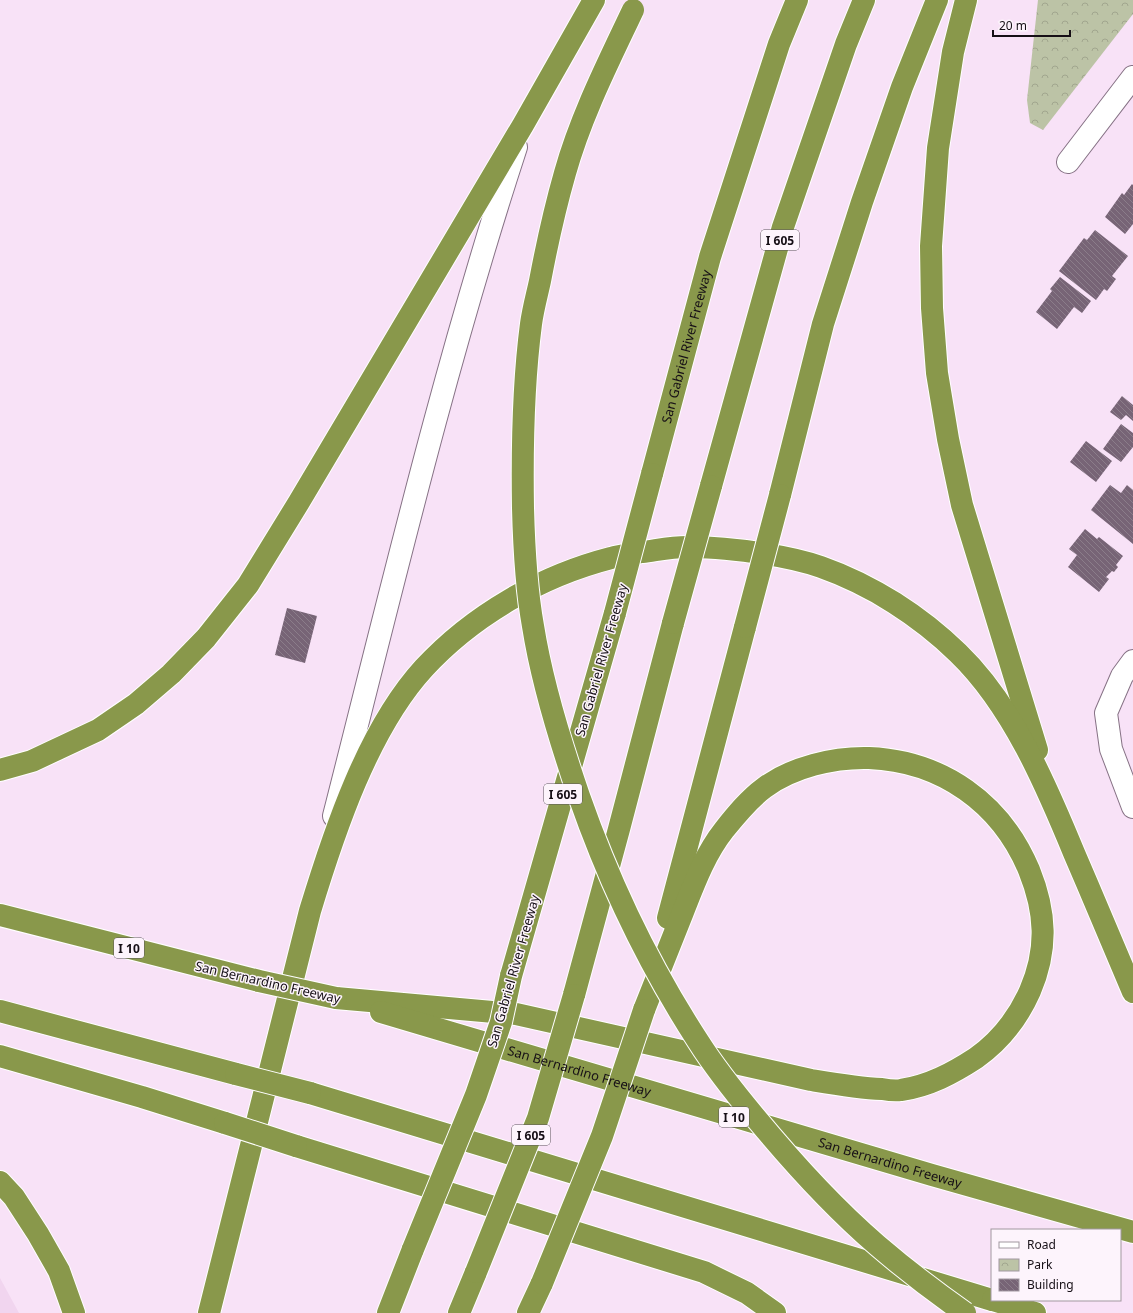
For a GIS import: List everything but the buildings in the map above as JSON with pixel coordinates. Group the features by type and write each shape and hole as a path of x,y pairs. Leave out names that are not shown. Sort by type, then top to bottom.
{"highway":[{"path":"0,770 32,761 98,730 142,699 171,674 206,638 248,585 299,502 523,124 594,0"},
{"name":"San Gabriel River Freeway","path":"388,1313 476,1095 501,1022 512,976 614,613 710,257 779,44 797,0"},
{"name":"I 605","path":"459,1313 538,1118 620,829 673,623 783,228 846,44 864,0"},
{"path":"528,1313 542,1283 602,1136 644,1010 780,495 823,324 862,202 902,87 937,0"},
{"path":"966,0 953,52 937,156 931,246 932,308 937,373 948,439 962,506 1053,803"},
{"path":"635,5 603,72 566,170 550,227 531,323 524,395 522,459 524,544 532,625 556,722 567,760 598,848 622,904 638,937 699,1044 737,1095 765,1129 797,1166 839,1210 877,1245 965,1313"},
{"path":"209,1313 310,911 327,856 368,756 382,729 422,670 452,641 488,612 517,595 576,569 612,557 688,546 738,549 787,558 821,567 857,583 897,604 926,624 954,650 989,687 1018,733 1053,803 1133,992"},
{"path":"336,998 516,1014 810,1080 856,1088 899,1090 924,1085 957,1070 988,1049 1011,1025 1024,1004 1037,974 1043,948 1042,916 1036,888 1025,860 1012,836 994,813 971,793 944,776 915,765 889,759 857,758 828,761 807,767 793,772 765,788 746,805 723,832 703,865 644,1010"},
{"name":"San Bernardino Freeway","path":"0,915 259,981 336,998 932,1176 1133,1232"},
{"path":"0,1011 310,1093 991,1299"},
{"path":"0,1056 135,1095 704,1272 748,1293 775,1313"},
{"path":"0,1182 14,1197 38,1234 59,1271 74,1313"},
{"path":"534,1313 542,1283"},
{"path":"996,1301 1035,1313"}],"street":[{"path":"1068,162 1133,78"},
{"path":"310,911 428,446 486,242 523,124"},
{"path":"1133,661 1122,676 1106,713 1111,749 1133,807"}],"shaded area":[{"path":"0,1278 19,1313 0,1313"}],"green space":[{"path":"1038,0 1133,0 1133,14 1043,130 1030,123 1027,100"}]}
